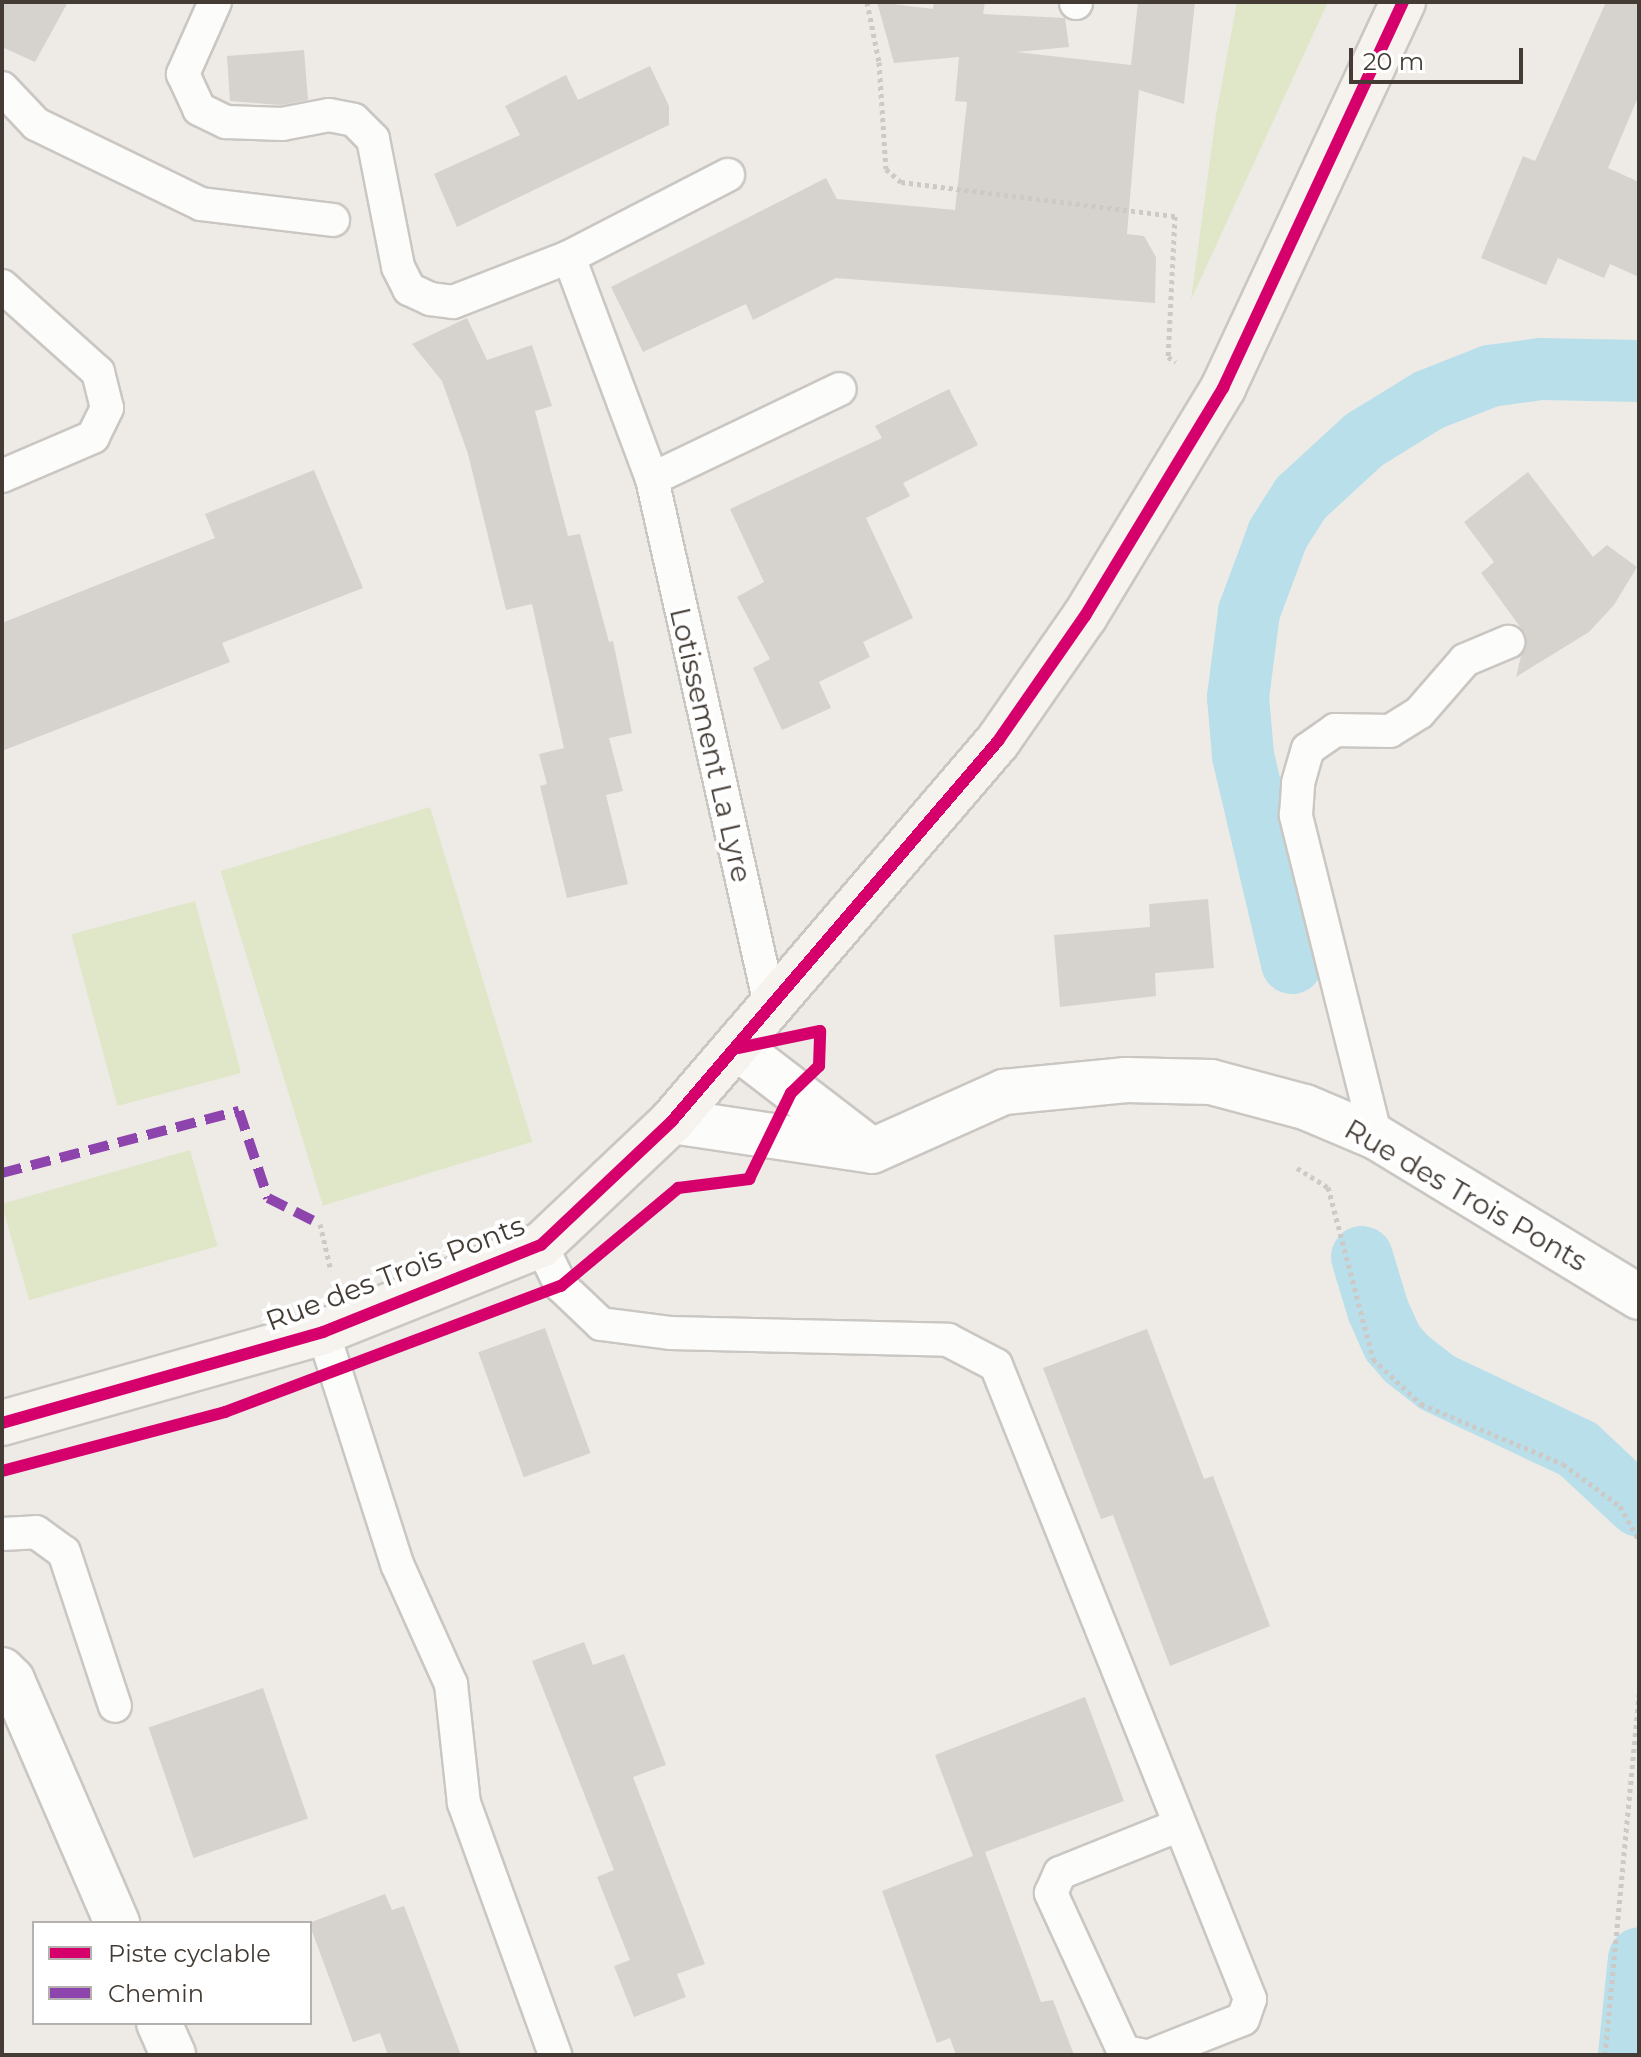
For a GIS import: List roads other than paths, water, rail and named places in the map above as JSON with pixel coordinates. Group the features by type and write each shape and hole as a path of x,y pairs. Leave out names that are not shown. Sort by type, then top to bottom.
{"street":[{"name":"Rue des Trois Ponts","path":"2,1423 323,1332 541,1245 672,1121 738,1048 998,741 1085,616 1223,388 1398,7"},
{"path":"738,1048 872,1151"},
{"name":"Rue des Trois Ponts","path":"872,1151 1004,1092 1126,1080 1211,1082 1305,1107 1376,1137 1639,1297"},
{"path":"672,1121 872,1151"},
{"path":"2,1670 12,1680 116,1921"},
{"path":"160,2025 173,2055"}],"lane":[{"path":"215,2 183,74 199,109 226,122 282,124 329,115 354,120 373,139 398,267 409,289 453,302 569,257 728,175"},
{"path":"2,88 36,124 201,204 333,220"},
{"name":"Lotissement La Lyre","path":"569,257 652,479 771,1009"},
{"path":"2,286 98,372 107,408 93,437 2,476"},
{"path":"652,479 840,389"},
{"path":"1376,1137 1296,815 1298,783 1308,749 1335,730 1390,731 1419,713 1465,660 1508,642"},
{"path":"541,1245 561,1286 601,1324 671,1333 948,1340 996,1365 1177,1826 1250,1999 1243,2019 1152,2055"},
{"path":"323,1332 397,1564 451,1684 464,1803 555,2055"},
{"path":"2,1534 36,1532 64,1552 115,1706"},
{"path":"1141,2055 1124,2052 1051,1893 1060,1873 1177,1826"}],"waterway":[{"path":"1292,963 1243,755 1238,697 1249,612 1278,534 1301,498 1364,440 1429,400 1490,376 1541,369 1639,371"},
{"path":"1362,1257 1378,1310 1393,1343 1407,1359 1436,1382 1578,1449 1639,1506"},
{"path":"1629,2055 1639,1959"}]}
